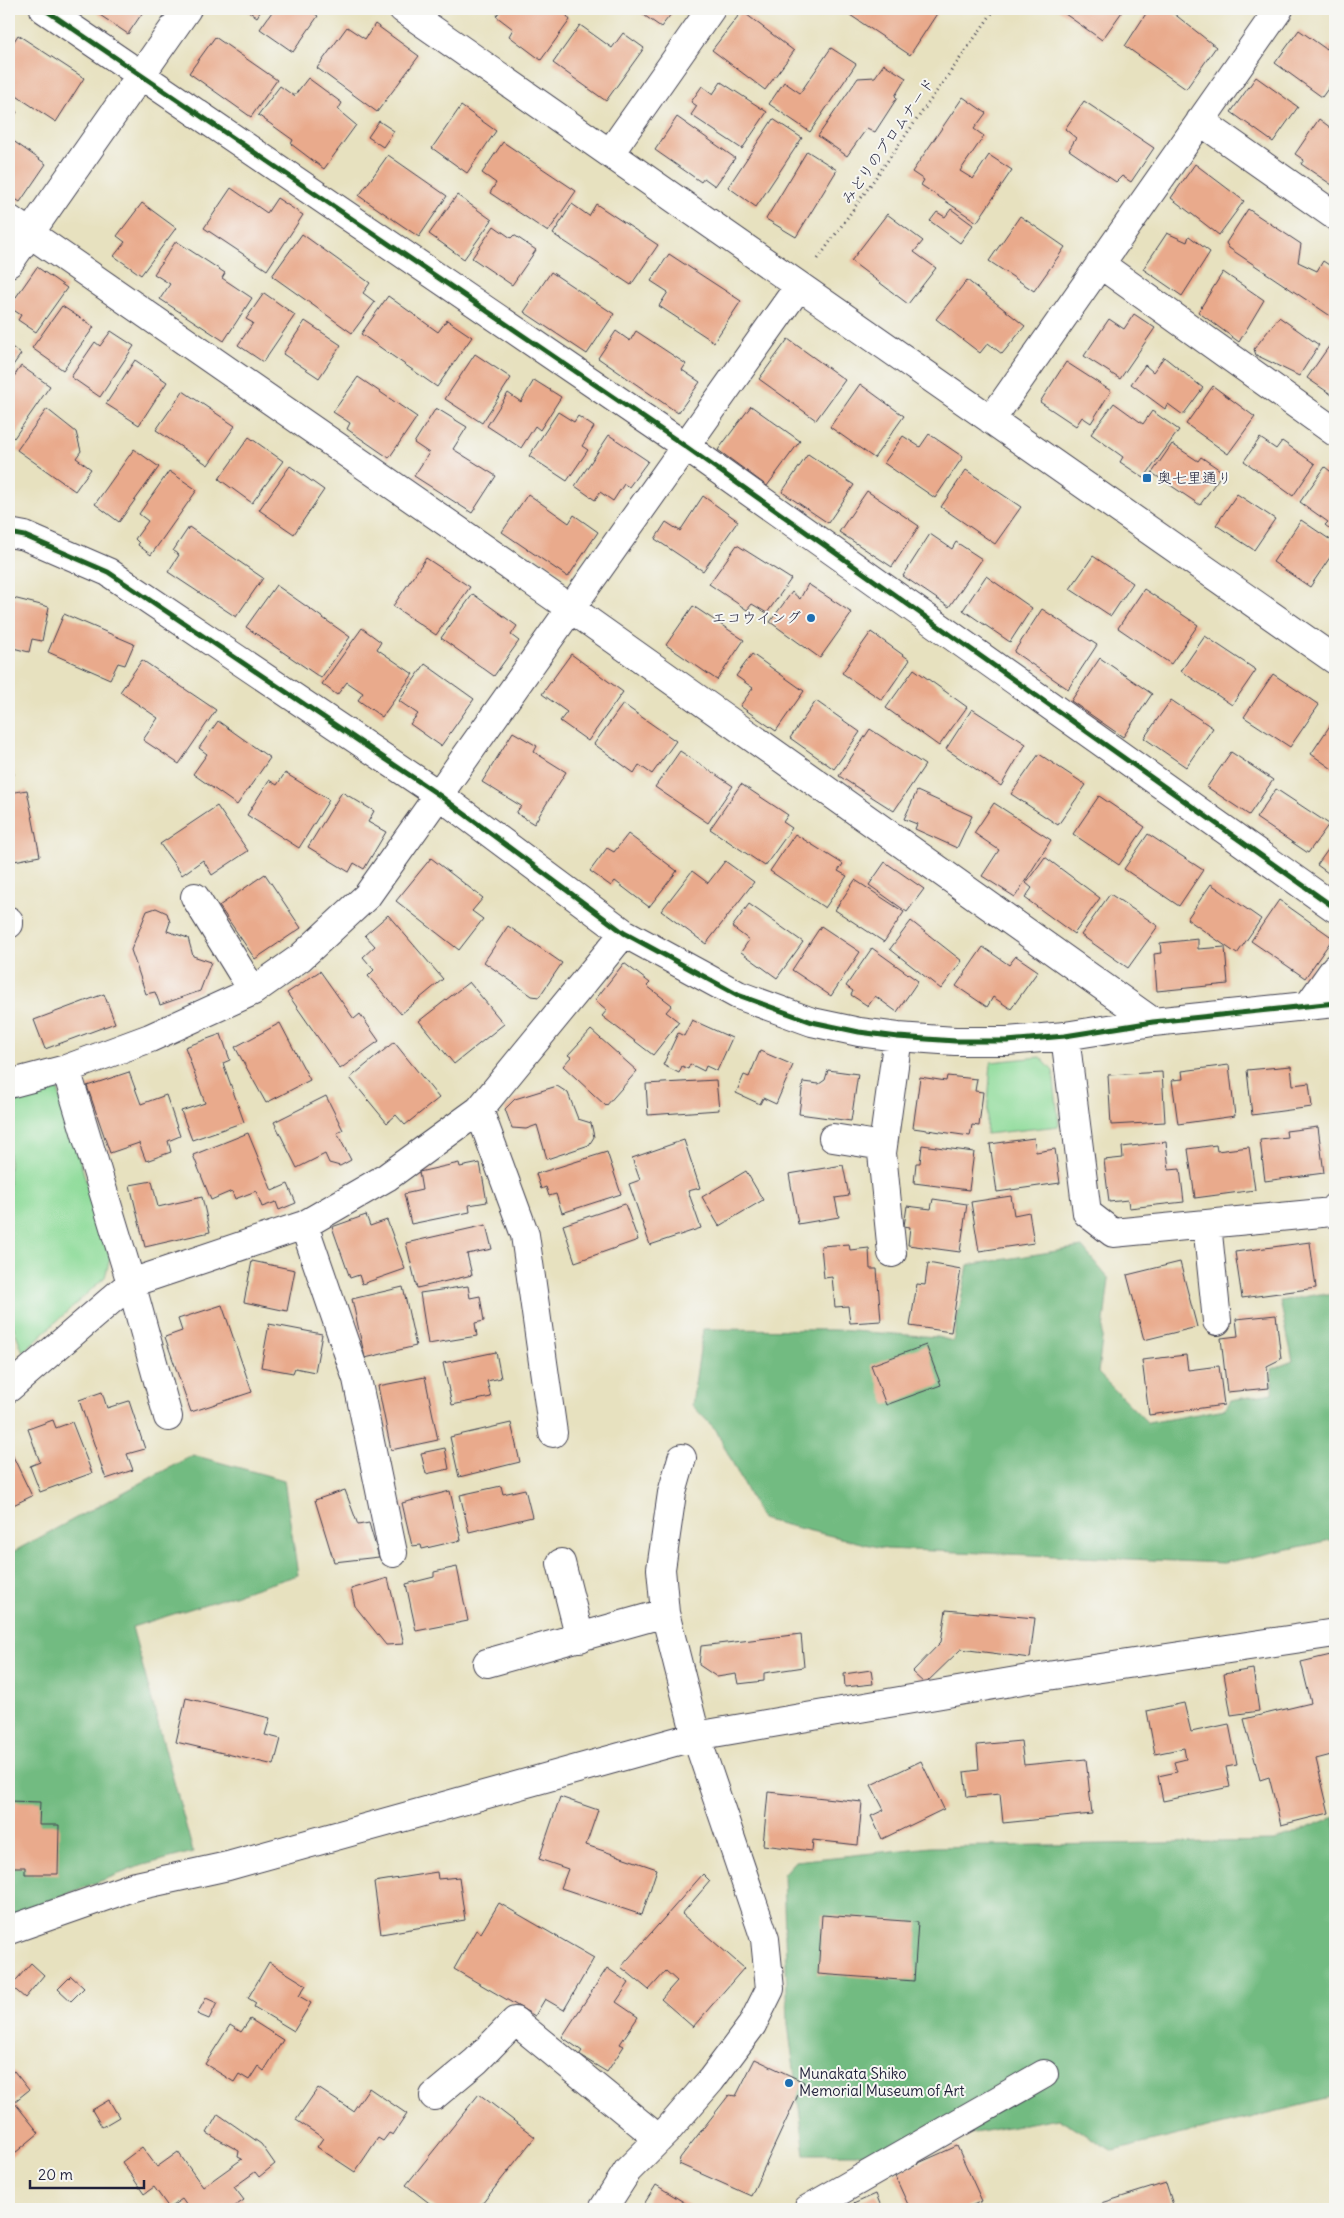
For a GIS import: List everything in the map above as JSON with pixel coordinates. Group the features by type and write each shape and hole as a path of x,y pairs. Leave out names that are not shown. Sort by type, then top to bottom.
{"street":[{"path":"44,9 685,446 1335,908"},
{"path":"9,263 19,227 141,75 187,9"},
{"path":"403,9 1335,660"},
{"path":"610,153 711,9"},
{"path":"991,420 1279,9"},
{"path":"1200,121 1335,216"},
{"path":"19,227 570,608 1153,1022"},
{"path":"1100,264 1335,432"},
{"path":"9,1084 66,1069 150,1038 253,991 300,958 367,896 799,286"},
{"path":"9,533 25,536 108,572 439,795 624,933 738,995 812,1022 859,1032 898,1037 955,1041 1007,1041 1065,1036 1153,1022 1335,1003"},
{"path":"195,897 253,991"},
{"path":"9,1388 131,1283 304,1225 387,1177 479,1110 624,933"},
{"path":"1308,1006 1335,968"},
{"path":"1065,1036 1088,1213 1113,1233 1332,1212 1335,1207"},
{"path":"892,1253 883,1146 898,1037"},
{"path":"66,1069 131,1283 168,1417"},
{"path":"479,1110 525,1235 554,1433"},
{"path":"833,1138 883,1146"},
{"path":"1207,1224 1216,1321"},
{"path":"304,1225 357,1379 393,1553"},
{"path":"603,2209 628,2170 659,2139 711,2080 752,2025 770,1988 765,1939 696,1736 665,1613 661,1569 672,1493 682,1458"},
{"path":"561,1563 580,1638"},
{"path":"487,1663 665,1613"},
{"path":"9,1930 132,1887 228,1866 696,1736 1034,1678 1335,1633"},
{"path":"434,2096 476,2061 515,2021 659,2139"},
{"path":"808,2209 1044,2074"}],"green space":[{"path":"1040,1057 1053,1071 1059,1126 986,1134 991,1062"},
{"path":"47,1084 58,1090 110,1258 105,1277 23,1352 9,1315 9,1094"},
{"path":"1082,1247 1109,1279 1098,1373 1148,1423 1225,1409 1231,1400 1273,1393 1272,1369 1293,1361 1280,1301 1320,1294 1335,1294 1335,1539 1224,1563 886,1549 761,1519 716,1430 692,1405 703,1329 837,1330 937,1337 953,1341 968,1265"},
{"path":"193,1455 284,1480 298,1575 132,1627 193,1852 140,1866 9,1916 9,1554"},
{"path":"1335,1817 1335,2097 1113,2151 1058,2118 856,2154 805,2154 788,2024 783,1874 795,1861 931,1847 1274,1841"}],"building":[{"path":"91,9 145,9 128,34"},
{"path":"245,9 262,9 257,17"},
{"path":"274,9 308,9 318,16 293,52 260,29"},
{"path":"502,9 562,9 570,20 541,60 509,36 513,29 496,16"},
{"path":"635,9 675,9 661,27"},
{"path":"849,9 940,9 910,55 847,13"},
{"path":"1058,9 1124,9 1102,40"},
{"path":"1149,9 1168,9 1216,47 1186,89 1125,46"},
{"path":"742,11 794,51 765,90 712,50"},
{"path":"375,24 419,56 377,112 317,68 347,27 365,39"},
{"path":"580,25 612,48 623,33 644,48 606,101 553,63"},
{"path":"1299,30 1326,49 1328,45 1335,50 1335,79 1322,97 1275,63"},
{"path":"18,35 84,78 56,122 9,91 9,49"},
{"path":"215,37 277,80 251,117 189,73"},
{"path":"831,48 856,64 810,132 769,104 784,82 800,93"},
{"path":"884,64 906,78 895,96 897,98 875,132 867,128 847,156 818,136 858,78 875,77"},
{"path":"1256,77 1298,107 1273,142 1231,112"},
{"path":"308,78 342,103 338,110 356,125 324,169 291,144 293,140 258,115 280,86 294,96"},
{"path":"721,82 767,112 742,149 691,115 697,106 691,102 702,86 713,94"},
{"path":"963,97 986,113 974,129 984,136 960,171 973,179 989,155 1012,170 977,222 921,185 924,180 912,172"},
{"path":"1084,101 1154,148 1131,182 1122,176 1116,182 1069,150 1076,138 1065,129"},
{"path":"461,106 496,131 467,173 432,148"},
{"path":"9,107 17,112 9,125"},
{"path":"677,117 735,158 715,186 704,178 701,182 655,150"},
{"path":"773,119 802,138 756,207 728,187"},
{"path":"1319,119 1335,131 1335,187 1301,164 1304,160 1295,154"},
{"path":"379,121 394,131 383,147 368,137"},
{"path":"9,138 46,164 20,202 9,195"},
{"path":"503,142 576,191 548,232 490,193 496,183 482,173"},
{"path":"807,151 837,170 796,237 766,219"},
{"path":"388,155 447,196 419,237 359,196"},
{"path":"1195,164 1244,201 1219,235 1171,198"},
{"path":"231,188 267,213 277,198 303,215 267,270 204,228"},
{"path":"457,195 492,220 464,259 429,234"},
{"path":"142,203 176,228 141,275 114,256 125,242 117,236"},
{"path":"572,204 589,216 596,204 658,245 631,285 553,234"},
{"path":"951,209 973,225 960,243 930,221 937,212 945,217"},
{"path":"1248,209 1301,244 1298,262 1317,271 1323,261 1335,269 1335,319 1229,248 1226,243"},
{"path":"887,214 923,241 914,252 936,268 908,304 851,261"},
{"path":"1020,216 1065,247 1034,291 989,261"},
{"path":"494,226 511,238 514,235 536,250 512,285 472,258"},
{"path":"1167,233 1187,242 1189,236 1210,252 1182,296 1143,269"},
{"path":"302,234 370,283 363,293 375,302 352,333 272,276"},
{"path":"176,241 225,273 222,278 252,298 224,341 160,299 170,284 154,274"},
{"path":"669,254 741,301 714,342 659,306 668,292 651,281"},
{"path":"37,267 67,288 36,332 18,320 21,315 9,307"},
{"path":"551,272 614,314 587,354 524,312"},
{"path":"1223,272 1264,300 1239,342 1198,312"},
{"path":"967,280 1025,326 1002,354 988,343 980,353 936,319"},
{"path":"264,293 295,315 263,362 238,345 253,323 246,319"},
{"path":"388,296 438,332 447,320 472,337 437,387 361,334"},
{"path":"62,306 94,327 63,370 32,348"},
{"path":"1134,314 1155,328 1120,379 1084,356 1109,319 1124,329"},
{"path":"1279,317 1319,345 1299,376 1256,355 1254,349"},
{"path":"305,321 341,345 319,378 283,354"},
{"path":"111,331 134,346 100,397 71,377 95,342 100,346"},
{"path":"616,331 630,341 636,331 686,364 682,370 700,382 678,413 598,358"},
{"path":"788,339 845,380 816,420 759,379"},
{"path":"1332,342 1335,344 1335,397 1307,378"},
{"path":"9,345 21,354 9,371"},
{"path":"475,354 511,378 482,423 445,399"},
{"path":"1164,357 1203,388 1183,415 1168,404 1165,409 1131,384 1145,365 1153,372"},
{"path":"135,360 167,382 139,425 106,404"},
{"path":"1066,362 1111,391 1091,423 1082,417 1076,426 1040,402"},
{"path":"21,366 50,386 14,438 9,434 9,384"},
{"path":"358,377 417,417 389,458 347,429 350,423 333,412"},
{"path":"534,380 561,397 540,430 535,426 521,448 487,426 508,393 521,402"},
{"path":"860,384 904,416 874,458 830,427"},
{"path":"1213,386 1255,417 1228,454 1186,424"},
{"path":"183,391 235,426 208,465 156,430"},
{"path":"1114,403 1143,424 1152,411 1179,430 1144,478 1120,462 1123,457 1091,434"},
{"path":"751,406 800,441 767,486 718,450"},
{"path":"436,408 467,427 453,449 496,476 472,513 414,476 429,453 414,443"},
{"path":"47,409 76,432 81,451 76,458 91,469 75,491 17,450"},
{"path":"558,412 574,422 578,416 594,427 582,446 588,450 567,481 529,456"},
{"path":"929,434 963,457 935,498 884,463 903,436 920,447"},
{"path":"609,435 648,461 629,487 624,484 613,501 600,492 595,500 575,486"},
{"path":"249,437 283,461 252,503 219,479"},
{"path":"1260,438 1276,449 1282,441 1315,464 1293,496 1244,461"},
{"path":"1172,444 1198,461 1201,457 1223,472 1200,505 1152,473"},
{"path":"134,449 159,467 119,522 95,504"},
{"path":"808,454 854,485 828,523 782,492"},
{"path":"290,466 324,490 294,534 259,510"},
{"path":"1325,467 1335,475 1335,533 1325,525 1328,522 1300,502"},
{"path":"966,470 1021,507 995,544 941,507"},
{"path":"169,471 197,490 151,555 138,545 139,543 135,539 148,521 139,514"},
{"path":"867,491 919,526 892,567 839,532"},
{"path":"528,494 569,523 574,515 598,532 568,577 502,532"},
{"path":"1237,494 1275,519 1254,550 1216,525"},
{"path":"703,496 738,521 703,571 655,539 666,522 680,531"},
{"path":"1301,520 1335,543 1335,550 1310,587 1273,562"},
{"path":"189,527 263,578 236,617 168,572 179,555 173,551"},
{"path":"930,534 952,549 956,542 982,559 949,607 903,576"},
{"path":"737,545 791,579 767,613 752,604 747,610 709,584"},
{"path":"1093,556 1133,583 1111,616 1070,589"},
{"path":"426,558 470,587 436,635 393,606"},
{"path":"986,576 1032,608 1010,642 963,610"},
{"name":"エコウイング","path":"808,584 852,613 820,658 770,622 792,592 800,599"},
{"path":"276,585 350,637 321,678 246,627"},
{"path":"1144,589 1198,625 1171,664 1118,628"},
{"path":"473,594 517,626 511,635 519,641 494,676 441,638"},
{"path":"9,597 49,607 42,641 32,639 29,652 9,647"},
{"path":"693,606 744,640 717,680 666,645"},
{"path":"1042,609 1097,645 1068,689 1014,652"},
{"path":"64,614 134,644 125,665 118,663 110,679 48,652"},
{"path":"362,628 381,642 377,649 413,674 382,717 358,700 363,693 347,682 337,695 322,684"},
{"path":"871,632 910,660 882,700 842,673"},
{"path":"1205,636 1256,670 1232,705 1181,671"},
{"path":"571,654 623,692 588,741 560,721 567,712 542,694"},
{"path":"752,654 804,691 776,731 740,706 753,688 736,676"},
{"path":"1100,658 1152,694 1123,737 1071,701"},
{"path":"142,660 216,710 179,764 143,740 158,718 120,692"},
{"path":"425,664 474,699 441,746 410,724 418,714 399,701"},
{"path":"914,669 967,707 939,746 886,708"},
{"path":"1273,674 1319,705 1290,747 1244,717"},
{"path":"1171,700 1213,728 1186,767 1144,738"},
{"path":"816,701 860,732 834,769 790,738"},
{"path":"623,704 676,741 652,774 639,765 634,773 594,744"},
{"path":"972,709 1026,744 1001,786 946,749"},
{"path":"1335,718 1335,771 1311,754"},
{"path":"218,721 270,758 237,805 193,774 207,754 199,748"},
{"path":"870,729 925,765 894,811 839,776"},
{"path":"513,732 537,746 534,752 566,772 534,824 516,813 521,806 482,782"},
{"path":"9,748 14,775 9,776"},
{"path":"680,751 733,786 708,823 655,787"},
{"path":"1231,752 1273,780 1249,815 1207,787"},
{"path":"1039,754 1086,785 1058,825 1011,794"},
{"path":"285,773 329,800 299,848 247,815 269,780 277,785"},
{"path":"741,784 788,815 783,822 792,828 765,866 710,829"},
{"path":"1276,789 1329,824 1308,853 1256,818"},
{"path":"27,790 40,856 9,862 9,793"},
{"path":"917,791 972,816 957,848 915,829 917,824 904,819"},
{"path":"342,792 374,811 368,822 386,832 364,869 354,863 349,872 308,847"},
{"path":"1099,796 1145,827 1119,865 1073,834"},
{"path":"994,803 1051,840 1015,897 982,876 999,850 974,833"},
{"path":"217,806 248,851 212,875 203,860 182,875 160,844"},
{"path":"628,834 677,871 649,907 615,881 611,886 590,871 607,848 614,852"},
{"path":"795,834 843,864 838,871 847,876 825,908 770,871"},
{"path":"1148,834 1203,870 1179,906 1124,869"},
{"path":"1335,840 1335,878 1317,865"},
{"path":"1045,857 1100,898 1074,934 1025,898 1032,888 1026,883"},
{"path":"431,858 483,898 472,911 483,919 459,950 396,901"},
{"path":"725,861 754,882 706,944 661,911 692,871 708,883"},
{"path":"885,862 924,889 907,912 869,885"},
{"path":"265,874 301,928 255,959 219,906"},
{"path":"855,880 904,912 884,942 835,910"},
{"path":"1211,884 1261,919 1237,954 1187,919"},
{"path":"1110,894 1158,926 1128,968 1081,935"},
{"path":"1279,900 1333,938 1305,978 1251,941"},
{"path":"749,904 803,942 777,978 741,952 749,940 732,927"},
{"path":"156,908 167,913 170,922 167,931 188,938 193,956 211,962 200,991 160,1005 155,992 146,994 131,950 147,911"},
{"path":"388,915 443,979 401,1014 368,976 374,970 363,957 375,946 365,935"},
{"path":"911,921 962,961 941,989 890,949"},
{"path":"508,926 562,963 539,997 532,996 484,962"},
{"path":"821,926 860,952 831,996 792,970"},
{"path":"1198,939 1198,949 1225,947 1228,984 1157,991 1154,954 1161,953 1160,943"},
{"path":"983,947 1009,965 1016,956 1038,971 1011,1009 993,997 987,1007 956,986"},
{"path":"872,948 918,981 897,1012 875,996 868,1006 851,995 853,991 846,986"},
{"path":"624,963 650,983 647,986 672,1005 666,1012 679,1022 653,1055 602,1016 607,1010 595,1000"},
{"path":"320,971 354,1019 360,1014 379,1041 340,1069 287,993"},
{"path":"469,982 504,1024 454,1064 419,1021"},
{"path":"104,994 115,1023 45,1049 34,1020"},
{"path":"692,1020 732,1038 717,1071 706,1066 704,1071 690,1064 688,1069 682,1066 679,1073 663,1065 678,1033 684,1036"},
{"path":"280,1023 310,1080 266,1103 235,1047"},
{"path":"591,1030 637,1071 606,1106 563,1066 571,1057 568,1055"},
{"path":"221,1034 230,1060 223,1063 244,1122 192,1140 181,1111 205,1103 185,1047"},
{"path":"394,1042 439,1098 405,1125 396,1115 387,1123 350,1078"},
{"path":"760,1051 793,1065 776,1104 763,1098 760,1104 736,1093 744,1075 749,1077"},
{"path":"1229,1065 1235,1116 1178,1124 1172,1080 1183,1079 1182,1071"},
{"path":"1291,1066 1293,1085 1309,1083 1312,1107 1252,1115 1247,1070"},
{"path":"828,1070 858,1074 851,1121 799,1114 803,1082 819,1084 825,1080"},
{"path":"129,1072 141,1104 166,1095 180,1136 168,1141 171,1152 146,1161 139,1143 110,1153 87,1086"},
{"path":"1162,1072 1165,1122 1111,1125 1108,1075"},
{"path":"947,1076 977,1079 975,1091 983,1092 979,1126 972,1125 970,1136 913,1128 920,1077 946,1081"},
{"path":"716,1080 719,1110 648,1115 646,1084"},
{"path":"557,1086 568,1093 578,1119 591,1123 594,1137 589,1145 547,1159 537,1125 526,1129 512,1128 505,1109 515,1099"},
{"path":"326,1096 343,1130 337,1133 351,1160 340,1166 329,1163 325,1154 297,1168 274,1122"},
{"path":"1318,1127 1324,1173 1265,1181 1260,1140 1287,1137 1286,1131"},
{"path":"248,1133 272,1191 288,1184 296,1203 279,1210 276,1202 262,1207 256,1191 235,1199 232,1191 211,1200 193,1155"},
{"path":"1034,1138 1036,1152 1055,1149 1060,1183 997,1192 990,1144"},
{"path":"684,1140 700,1188 688,1191 701,1228 650,1245 629,1184 640,1180 632,1158"},
{"path":"1166,1142 1169,1170 1180,1169 1184,1202 1129,1208 1128,1200 1109,1202 1104,1160 1123,1158 1122,1147"},
{"path":"922,1145 974,1152 969,1190 914,1183 916,1163 920,1163"},
{"path":"1216,1145 1217,1151 1249,1147 1255,1190 1195,1198 1188,1149"},
{"path":"607,1152 621,1194 562,1213 556,1194 549,1196 546,1187 541,1189 536,1174"},
{"path":"459,1163 460,1167 480,1163 487,1202 469,1205 470,1212 411,1224 404,1194 422,1190 419,1172"},
{"path":"843,1165 849,1196 835,1198 839,1217 798,1224 789,1174"},
{"path":"746,1171 763,1200 719,1226 702,1197"},
{"path":"152,1181 158,1207 202,1197 210,1232 145,1247 130,1185"},
{"path":"1011,1196 1014,1215 1029,1212 1034,1243 979,1251 971,1202"},
{"path":"933,1199 967,1204 960,1252 908,1245 910,1227 904,1226 907,1206 931,1209"},
{"path":"625,1204 638,1240 575,1262 563,1225"},
{"path":"366,1215 370,1226 387,1220 405,1269 362,1284 359,1275 350,1278 332,1227"},
{"path":"486,1225 492,1249 467,1254 472,1275 417,1288 406,1243"},
{"path":"1310,1242 1316,1288 1242,1298 1235,1252"},
{"path":"849,1244 850,1250 869,1248 870,1269 877,1269 881,1321 850,1323 848,1306 835,1307 832,1277 824,1278 821,1246"},
{"path":"252,1261 295,1270 287,1311 244,1302"},
{"path":"1180,1262 1197,1327 1144,1340 1127,1275"},
{"path":"928,1263 961,1269 951,1332 910,1326 917,1284 925,1285"},
{"path":"468,1286 470,1298 480,1296 484,1321 475,1323 477,1336 428,1344 420,1293"},
{"path":"403,1287 416,1346 365,1358 352,1299"},
{"path":"222,1305 252,1392 191,1412 165,1337 182,1331 178,1319"},
{"path":"1276,1315 1281,1359 1267,1366 1269,1388 1227,1392 1221,1338 1238,1336 1236,1319"},
{"path":"269,1324 322,1334 315,1372 295,1368 293,1373 261,1367"},
{"path":"926,1345 941,1385 886,1405 871,1365"},
{"path":"496,1352 501,1378 487,1381 491,1397 452,1405 443,1363"},
{"path":"1186,1355 1188,1370 1219,1366 1224,1405 1149,1415 1142,1360"},
{"path":"425,1377 438,1440 391,1450 378,1386"},
{"path":"102,1392 107,1408 129,1401 145,1449 127,1454 133,1470 106,1479 79,1400"},
{"path":"53,1420 56,1428 72,1422 92,1473 40,1492 30,1466 40,1462 28,1429"},
{"path":"511,1423 520,1462 459,1477 450,1437"},
{"path":"9,1448 32,1496 9,1507"},
{"path":"445,1448 449,1469 426,1474 421,1453"},
{"path":"501,1486 503,1494 525,1489 532,1517 469,1532 460,1495"},
{"path":"345,1490 358,1525 369,1523 379,1557 334,1562 315,1500"},
{"path":"450,1491 461,1540 422,1549 421,1545 412,1546 402,1503"},
{"path":"457,1567 468,1621 416,1631 406,1584 434,1577 434,1572"},
{"path":"388,1578 404,1644 386,1645 355,1606 351,1589"},
{"path":"946,1610 1035,1618 1030,1658 961,1649 925,1684 912,1672 941,1642"},
{"path":"801,1634 804,1667 764,1673 764,1681 738,1684 736,1674 717,1677 699,1665 701,1646"},
{"path":"1335,1654 1335,1754 1316,1759 1329,1813 1281,1825 1269,1777 1260,1780 1244,1719 1311,1703 1301,1662"},
{"path":"1253,1669 1259,1711 1231,1715 1224,1674"},
{"path":"871,1670 873,1684 845,1687 844,1674"},
{"path":"186,1698 270,1718 265,1735 281,1739 274,1765 176,1742"},
{"path":"1184,1703 1191,1732 1229,1724 1237,1765 1226,1767 1230,1787 1163,1801 1158,1776 1177,1772 1174,1762 1186,1759 1184,1748 1155,1754 1147,1711"},
{"path":"1021,1741 1024,1765 1086,1759 1092,1814 1003,1823 1000,1794 967,1797 964,1772 979,1770 977,1745"},
{"path":"921,1761 944,1809 882,1839 871,1816 884,1810 871,1785"},
{"path":"768,1792 862,1802 858,1845 813,1840 812,1851 763,1845"},
{"path":"560,1797 598,1810 586,1845 657,1869 642,1915 561,1888 568,1869 539,1859"},
{"path":"9,1801 40,1802 39,1825 59,1825 58,1874 25,1874 25,1867 9,1867"},
{"path":"437,1872 438,1879 459,1877 465,1920 381,1934 374,1882"},
{"path":"703,1874 710,1881 682,1914 744,1968 693,2027 661,1999 677,1981 666,1971 649,1990 621,1967"},
{"path":"499,1903 594,1958 564,2010 545,1999 535,2016 454,1969 476,1930 481,1933"},
{"path":"822,1915 918,1922 914,1981 818,1974"},
{"path":"269,1962 306,1985 299,1996 311,2003 294,2031 254,2007 256,2003 248,1998"},
{"path":"31,1963 44,1975 25,1998 11,1986"},
{"path":"607,1968 629,1983 616,2002 638,2017 620,2044 624,2046 607,2072 579,2055 582,2051 562,2037"},
{"path":"71,1976 84,1988 71,2001 58,1989"},
{"path":"206,1998 217,2003 209,2019 197,2014"},
{"path":"250,2019 283,2040 264,2071 258,2066 249,2080 239,2074 234,2082 205,2064 230,2025 241,2032"},
{"path":"755,2059 804,2082 751,2196 679,2164 680,2158 729,2095 736,2096"},
{"path":"14,2071 29,2090 14,2102 39,2133 9,2158 9,2072 10,2074"},
{"path":"318,2088 353,2111 369,2088 407,2114 393,2135 389,2133 383,2141 378,2138 355,2172 317,2147 323,2138 296,2120"},
{"path":"479,2094 535,2137 478,2209 437,2209 406,2185"},
{"path":"109,2100 119,2117 102,2127 92,2110"},
{"path":"218,2114 261,2144 275,2164 259,2177 255,2172 234,2187 244,2200 231,2209 189,2209 182,2199 169,2208 154,2187 144,2194 122,2162 142,2147 157,2167 178,2152 203,2187 242,2159 238,2157 239,2151 207,2133"},
{"path":"957,2146 982,2201 964,2209 910,2209 894,2174"},
{"path":"1166,2183 1174,2208 1104,2209 1102,2203"},
{"path":"656,2185 695,2209 641,2209"},
{"path":"876,2194 882,2209 842,2209"}],"cycle path":[{"path":"44,9 685,446 1335,908"},
{"path":"9,533 25,536 108,572 439,795 624,933 738,995 812,1022 859,1032 898,1037 955,1041 1007,1041 1065,1036 1153,1022 1335,1003"}],"place":[{"name":"奥七里通り","path":"1147,478"},
{"name":"エコウイング","path":"811,618"},
{"name":"Munakata Shiko Memorial Museum of Art","path":"789,2083"}]}
